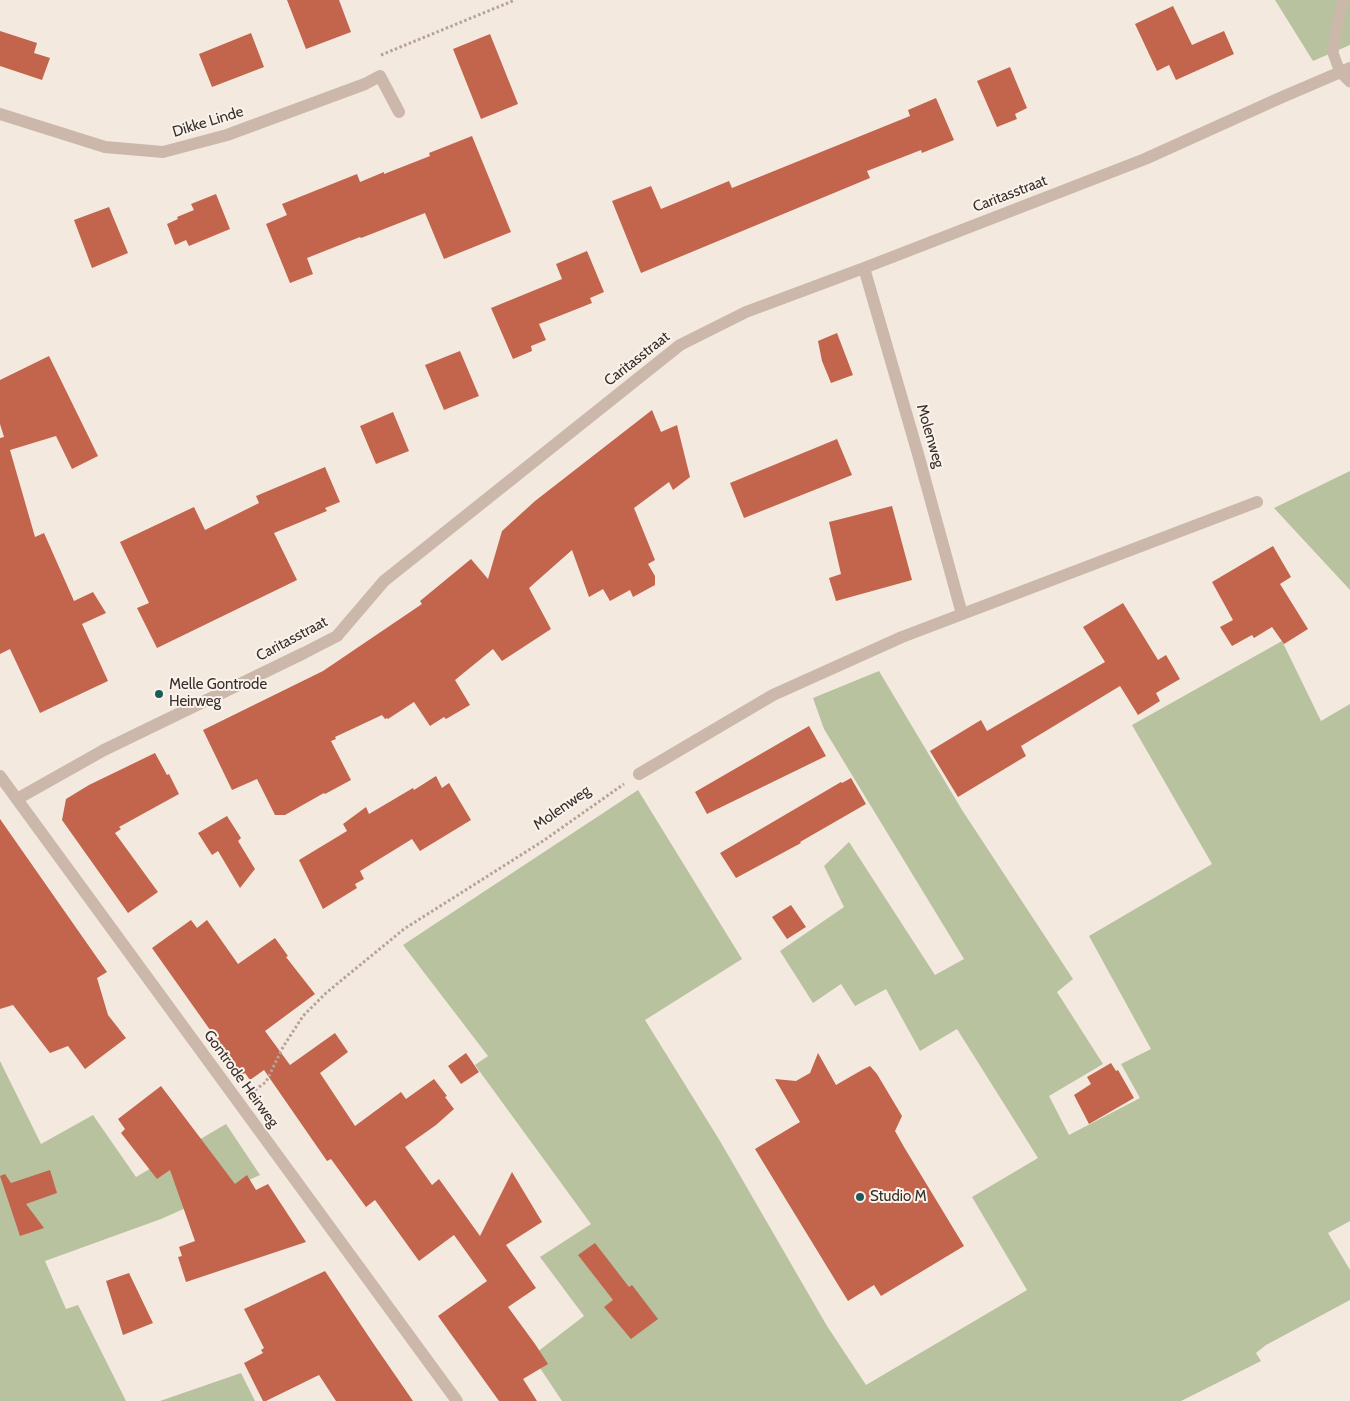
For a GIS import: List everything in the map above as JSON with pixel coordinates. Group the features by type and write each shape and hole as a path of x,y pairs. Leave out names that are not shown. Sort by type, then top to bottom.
{"street":[{"name":"Caritasstraat","path":"17,799 104,750 337,636 384,581 680,345 746,312 1144,159 1345,70"},
{"name":"Dikke Linde","path":"0,114 105,148 163,152 227,135 365,84 380,76 399,112"},
{"name":"Molenweg","path":"864,268 962,614"},
{"path":"639,774 773,695 902,637 1257,502"},
{"name":"Gontrode Heirweg","path":"0,776 457,1401"}],"lane":[{"path":"1343,0 1333,53 1345,70 1350,82"}],"path":[{"path":"365,84 378,56 515,0"},
{"name":"Molenweg","path":"239,1103 266,1082 283,1046 303,1016 326,992 404,929 543,841 639,774"}],"green space":[{"path":"1275,0 1350,0 1350,45 1313,61"},
{"path":"1350,471 1350,590 1274,508"},
{"path":"1282,641 1321,721 1350,704 1350,1221 1328,1233 1350,1270 1350,1300 1266,1345 1256,1353 1261,1361 1181,1401 562,1401 532,1356 584,1316 540,1257 591,1224 475,1065 488,1056 403,945 638,790 742,959 645,1020 720,1141 827,1326 866,1385 1027,1290 972,1197 1038,1158 957,1029 920,1051 886,989 855,1006 841,984 813,1003 780,951 844,907 824,866 849,842 935,975 964,959 824,729 813,698 879,671 962,810 1073,979 1057,992 1103,1064 1049,1096 1069,1135 1140,1098 1121,1064 1151,1049 1089,936 1212,864 1132,725"},
{"path":"0,1061 41,1144 93,1115 136,1177 226,1124 260,1175 161,1219 45,1261 66,1309 78,1305 126,1401 0,1401"},
{"path":"241,1373 255,1401 160,1401"}],"building":[{"path":"287,0 339,0 351,32 306,49"},
{"path":"1173,6 1192,45 1224,31 1234,54 1176,80 1169,65 1157,71 1135,24"},
{"path":"0,31 37,43 34,53 50,58 42,80 0,66"},
{"path":"251,33 264,67 212,87 199,54"},
{"path":"490,34 518,104 481,119 453,49"},
{"path":"1010,67 1027,108 1015,114 1017,119 997,127 977,81"},
{"path":"936,98 954,140 922,153 921,150 867,171 870,178 641,273 612,201 651,186 661,209 729,181 732,188 910,116 908,110"},
{"path":"472,136 511,232 444,259 425,213 307,258 313,274 290,283 266,224 287,215 282,204 357,174 360,182 384,172 384,174 430,156 429,153"},
{"path":"216,194 230,229 189,246 186,240 175,245 167,224 178,219 177,217 194,210 191,204"},
{"path":"109,207 128,253 92,268 74,220"},
{"path":"587,251 604,292 590,298 592,303 539,324 546,340 531,346 532,351 513,359 491,308 562,279 556,264"},
{"path":"837,333 853,375 831,383 822,361 818,341"},
{"path":"460,351 479,396 444,410 425,365"},
{"path":"49,356 98,456 72,469 56,436 10,450 35,537 44,533 74,601 93,592 106,613 82,624 108,681 40,713 10,649 0,654 0,438 4,437 0,424 0,380"},
{"path":"652,410 661,432 677,425 690,477 673,490 669,482 634,508 655,560 648,564 655,576 655,585 633,597 630,590 610,601 603,589 589,597 572,550 529,588 551,629 502,661 493,649 455,680 470,705 430,726 414,702 388,719 385,719 382,715 335,737 336,739 331,741 351,780 285,815 275,815 257,779 232,790 203,730 323,671 422,604 420,601 471,559 488,579 502,531 535,501"},
{"path":"393,412 409,451 376,464 360,426"},
{"path":"837,439 852,475 744,518 730,483"},
{"path":"325,467 340,502 325,508 327,511 274,533 297,580 157,648 137,608 149,603 120,542 194,507 205,530 259,503 256,496"},
{"path":"892,506 912,580 836,601 829,578 841,574 829,522"},
{"path":"1273,546 1291,577 1280,584 1308,629 1284,644 1272,627 1254,638 1252,635 1232,646 1220,627 1233,620 1212,582"},
{"path":"1123,603 1158,660 1166,655 1180,679 1156,693 1160,701 1138,715 1120,686 1021,746 1026,756 958,797 930,751 981,720 987,731 1105,662 1083,627"},
{"path":"809,726 826,756 707,814 695,792"},
{"path":"155,753 179,794 119,827 121,829 115,833 158,892 128,913 62,820 66,799 89,785"},
{"path":"436,776 442,788 449,783 471,820 420,851 412,839 360,871 364,879 355,884 357,888 323,909 299,860 347,831 343,824 366,807 369,814"},
{"path":"851,778 866,804 801,843 736,878 720,853"},
{"path":"227,816 241,838 238,841 255,869 240,888 218,851 212,855 198,833"},
{"path":"0,819 107,972 97,978 108,1015 126,1038 85,1069 68,1046 50,1053 13,1005 0,1009"},
{"path":"791,905 806,927 787,939 772,917"},
{"path":"191,920 197,928 207,920 238,964 275,938 288,956 286,957 315,994 265,1031 290,1065 335,1033 348,1052 320,1073 355,1126 401,1092 406,1099 434,1079 454,1109 436,1125 405,1147 432,1185 439,1179 480,1236 512,1172 542,1222 506,1245 536,1288 508,1307 548,1364 523,1379 537,1401 499,1401 438,1316 487,1281 454,1235 419,1261 375,1200 366,1207 331,1159 327,1161 264,1070 250,1080 245,1073 242,1075 152,948"},
{"path":"466,1053 479,1072 461,1084 448,1066"},
{"name":"Studio M","path":"818,1053 836,1085 870,1066 877,1074 902,1116 895,1131 964,1246 881,1296 874,1285 848,1301 755,1149 800,1122 775,1079 796,1081 810,1073"},
{"path":"1111,1063 1116,1071 1118,1070 1134,1098 1089,1124 1074,1095 1091,1084 1087,1077"},
{"path":"161,1086 235,1184 247,1175 256,1190 268,1184 306,1242 186,1282 178,1257 182,1256 179,1247 195,1241 170,1170 157,1179 121,1133 125,1129 118,1119"},
{"path":"50,1170 57,1193 26,1204 44,1228 20,1236 0,1176 5,1174 11,1183"},
{"path":"595,1243 629,1287 632,1285 658,1319 631,1339 604,1307 613,1300 578,1255"},
{"path":"325,1271 413,1401 336,1401 319,1375 263,1401 244,1363 263,1353 261,1350 264,1348 244,1309"},
{"path":"129,1273 153,1323 123,1335 106,1281"}],"place":[{"name":"Melle Gontrode Heirweg","path":"159,694"},
{"name":"Studio M","path":"860,1197"}]}
